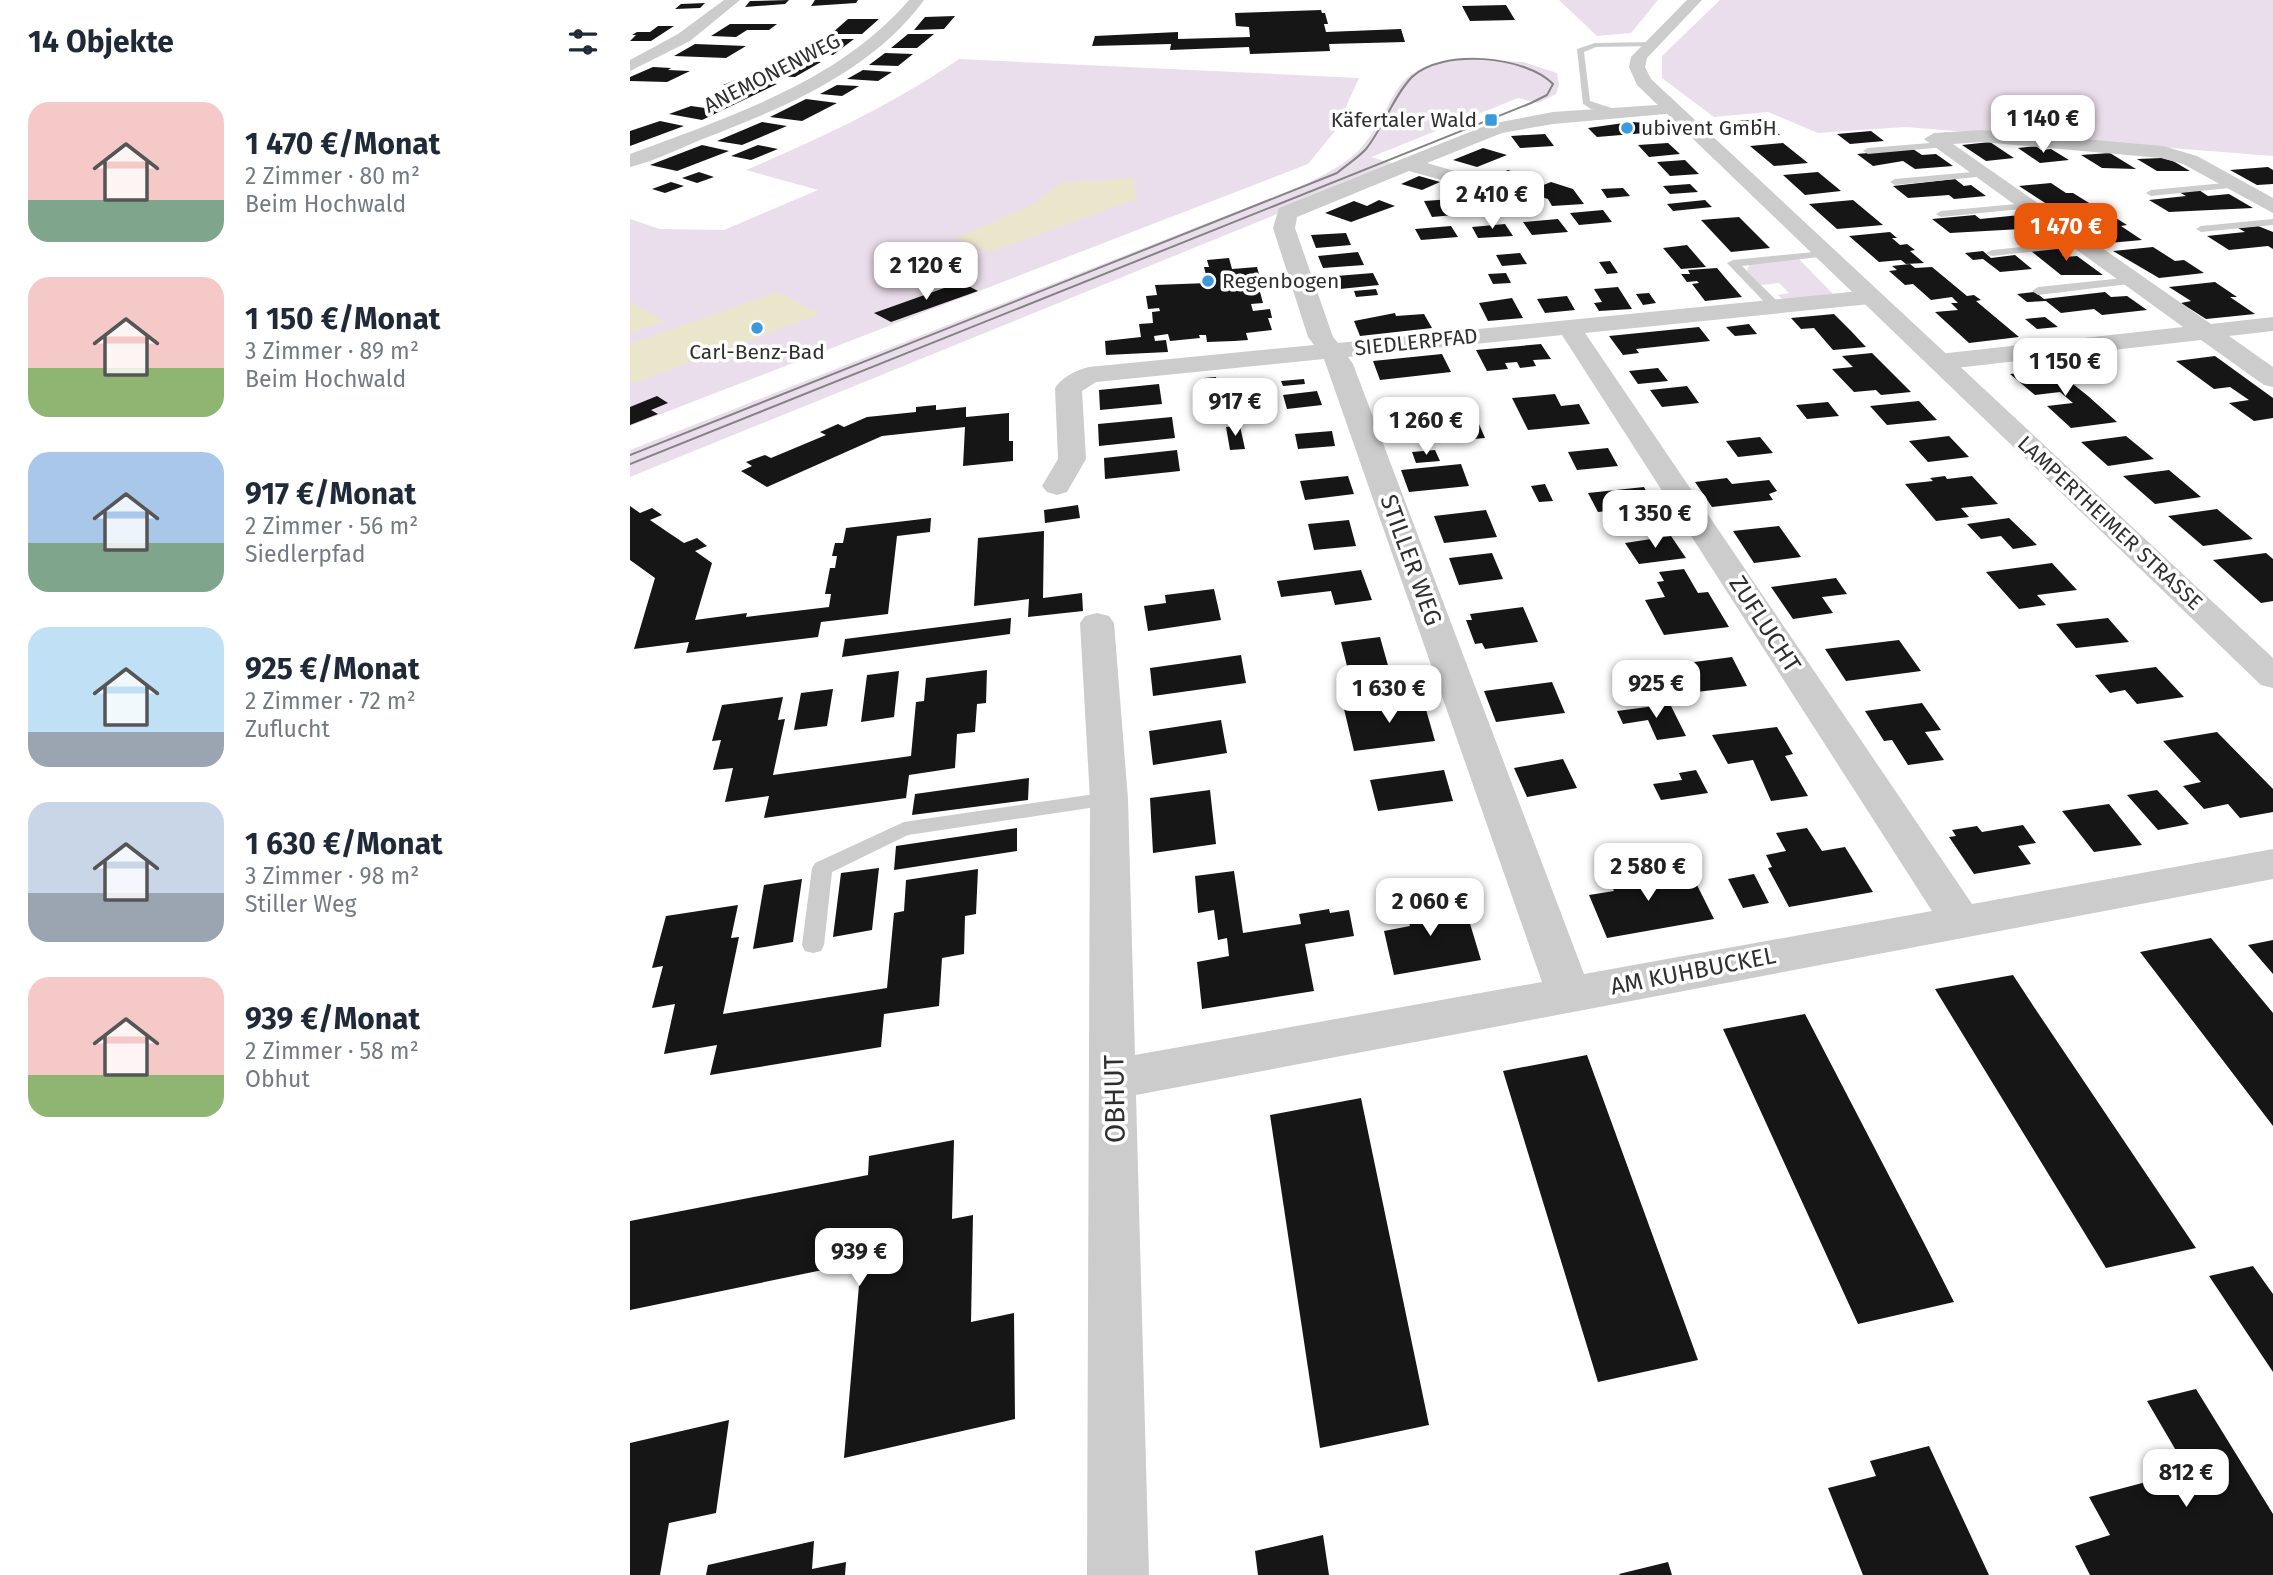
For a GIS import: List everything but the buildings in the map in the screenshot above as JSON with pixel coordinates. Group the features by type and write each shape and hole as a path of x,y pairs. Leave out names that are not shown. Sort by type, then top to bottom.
{"street":[{"path":"630,66 670,47 713,19 733,0"},
{"name":"ANEMONENWEG","path":"630,161 719,126 792,93 845,64 887,34 907,15 917,0"},
{"name":"LAMPERTHEIMER STRASSE","path":"1695,0 1639,57 1637,67 1643,81 2273,677"},
{"name":"STILLER WEG","path":"1569,994 1345,377 1321,337 1284,228 1287,213 1497,128 1524,121 1671,108"},
{"path":"2273,207 2190,160 2163,152 1982,136 1934,139 2273,379"},
{"path":"1408,164 1478,184 1521,208"},
{"name":"SIEDLERPFAD","path":"1057,486 1072,458 1068,388 1089,375 1870,296"},
{"path":"1939,362 2273,324"},
{"name":"ZUFLUCHT","path":"1569,327 1961,921"},
{"name":"OBHUT","path":"1097,623 1109,799 1118,1575"},
{"name":"AM KUHBUCKEL","path":"1114,1079 2273,864"}],"lane":[{"path":"1619,112 1594,107 1586,102 1580,51 1595,45 1651,44"},
{"path":"1868,151 1942,145"},
{"path":"1895,182 1983,174"},
{"path":"2151,193 2235,185"},
{"path":"1941,214 2027,206"},
{"path":"2201,229 2273,222"},
{"path":"1992,253 2081,244"},
{"path":"1774,305 1733,263 1824,254"},
{"path":"2038,291 2133,281"},
{"path":"813,945 822,868 904,829 1109,799"}],"shaded area":[{"path":"1559,0 1658,0 1631,33 1597,36"},
{"path":"1720,0 2273,0 2273,156 1905,127 1818,133 1768,112 1714,117 1662,78 1662,56"},
{"name":"Carl-Benz-Bad","path":"959,59 1359,78 1335,131 1308,164 630,426 630,219 660,229 724,230 818,190 746,170 856,120"},
{"path":"1462,59 1523,62 1557,73 1559,85 1556,94 1538,103 1518,98 1371,157 1398,165 630,477 630,450 1306,184 1341,164 1360,149 1407,78 1437,63"},
{"path":"1134,178 1136,199 990,252 956,238 1032,205 1061,183"},
{"path":"1799,259 1833,294 1783,300 1778,295 1789,293 1779,283 1761,285 1747,271 1749,265 1754,263"},
{"path":"777,292 820,314 635,383 630,380 630,344"},
{"path":"630,302 664,321 630,333"}],"tram line":[{"path":"630,455 1337,173 1366,149 1406,84 1426,68 1443,62 1484,59 1524,67 1553,84 1547,95 1531,103 630,464"}],"place":[{"name":"Käfertaler Wald","path":"1491,120"},
{"name":"ubivent GmbH","path":"1627,128"},
{"name":"Regenbogen","path":"1208,281"},
{"name":"Carl-Benz-Bad","path":"757,328"}]}
